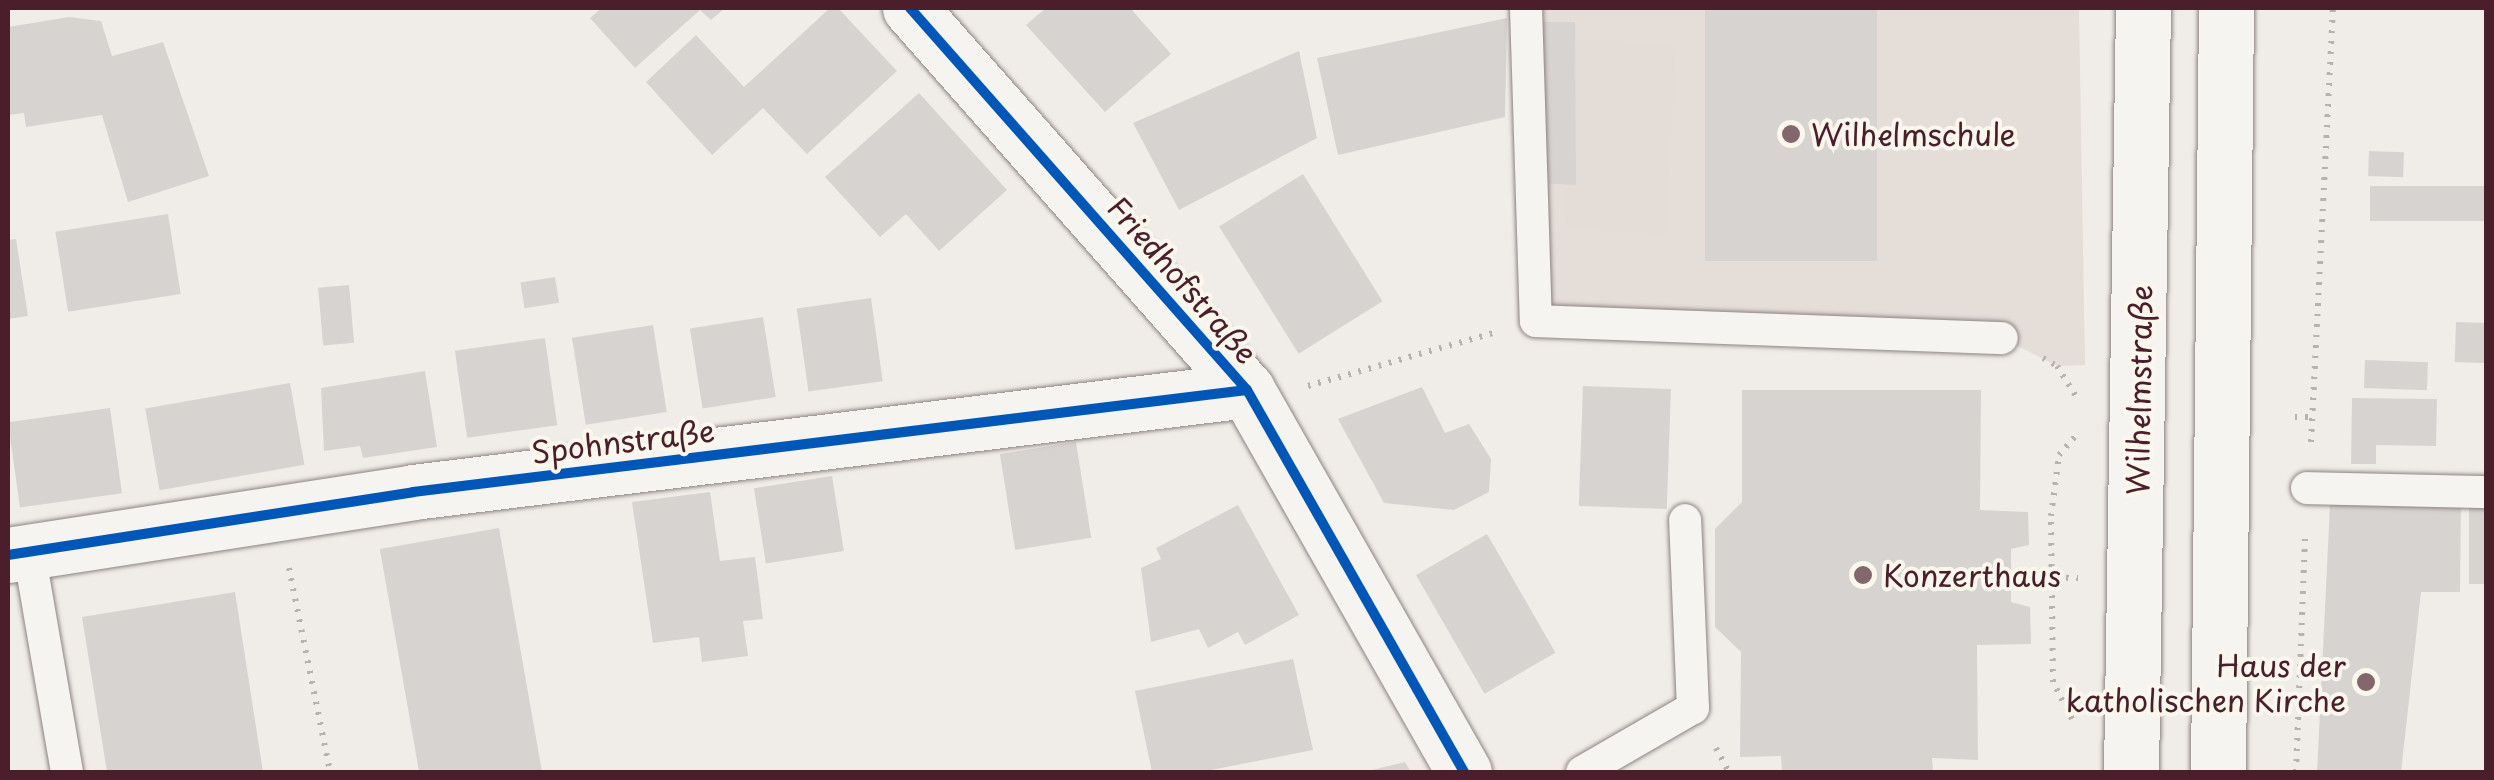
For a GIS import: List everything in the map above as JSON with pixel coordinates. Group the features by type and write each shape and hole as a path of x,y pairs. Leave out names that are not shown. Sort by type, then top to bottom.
{"street":[{"name":"Friedhofstraße","path":"910,8 1248,390 1464,772"},
{"name":"Wilhelmstraße","path":"2131,772 2142,8"},
{"path":"2218,772 2226,8"},
{"name":"Spohnstraße","path":"18,554 414,492 1248,390"}],"lane":[{"path":"1526,8 1536,321 2002,338"},
{"path":"2307,488 2486,492"},
{"path":"1582,772 1693,708 1685,520"},
{"path":"18,554 67,772"}],"path":[{"path":"2296,772 2333,8"},
{"path":"1248,390 1295,389 1536,321"},
{"path":"2002,338 2058,366 2086,412"},
{"path":"2294,417 2313,417"},
{"path":"2079,734 2053,682 2053,576 2059,455 2082,428"},
{"path":"2024,578 2086,579"},
{"path":"295,603 330,772"}],"shaded area":[{"path":"1526,8 2079,8 2085,365 2057,366 2002,338 1536,321"},
{"path":"1575,39 1676,44 1666,234 1565,229"}],"building":[{"path":"602,8 725,8 711,20 700,10 635,68 590,18"},
{"path":"830,8 838,8 897,71 807,154 763,108 712,155 646,82 696,35 744,87"},
{"path":"1046,8 1130,8 1171,54 1105,112 1026,25"},
{"name":"Wilhelmschule","path":"1705,8 1877,8 1877,261 1705,261"},
{"path":"69,17 101,21 112,56 163,42 209,176 128,202 102,115 26,127 24,113 8,115 8,27"},
{"path":"1507,18 1505,117 1338,155 1317,58"},
{"path":"1531,22 1575,22 1576,185 1538,183"},
{"path":"1299,51 1317,138 1179,210 1133,123"},
{"path":"919,93 1007,190 939,251 906,214 880,237 825,177"},
{"path":"2369,151 2404,152 2403,177 2368,176"},
{"path":"1303,174 1382,301 1299,354 1219,226"},
{"path":"2370,186 2486,186 2486,221 2370,221"},
{"path":"168,214 181,294 68,312 55,232"},
{"path":"16,239 28,316 8,319 8,240"},
{"path":"555,277 559,303 524,308 520,282"},
{"path":"349,285 354,343 323,345 318,288"},
{"path":"871,298 883,381 808,392 797,308"},
{"path":"763,317 776,397 703,409 690,329"},
{"path":"2456,322 2486,323 2485,363 2455,362"},
{"path":"653,325 667,412 586,425 572,338"},
{"path":"545,338 557,425 467,438 455,351"},
{"path":"2365,360 2428,362 2427,390 2364,388"},
{"path":"425,371 437,447 363,458 360,446 324,451 321,388"},
{"path":"290,383 304,465 160,490 145,409"},
{"path":"1583,386 1671,389 1667,509 1579,506"},
{"path":"1422,387 1445,433 1469,424 1491,459 1489,492 1454,510 1384,503 1338,419"},
{"name":"Konzerthaus","path":"1742,390 1981,390 1980,510 2028,512 2029,545 2011,549 2011,602 2030,607 2031,644 1977,645 1978,760 1932,758 1933,772 1782,772 1781,756 1740,757 1741,652 1715,627 1715,529 1742,502"},
{"path":"2352,398 2437,399 2436,446 2376,445 2376,464 2351,464"},
{"path":"110,408 122,493 20,507 8,422"},
{"path":"1076,442 1091,538 1015,550 1000,454"},
{"path":"832,476 844,551 766,563 754,488"},
{"path":"710,492 720,561 755,557 763,619 743,621 748,656 702,662 699,637 653,643 632,502"},
{"name":"Haus der katholischen Kirche","path":"2461,502 2460,592 2421,592 2401,772 2317,772 2330,505"},
{"path":"1238,505 1299,615 1245,645 1238,632 1208,648 1199,629 1151,642 1141,568 1161,559 1156,548"},
{"path":"2469,506 2486,506 2486,584 2469,584"},
{"path":"499,528 542,772 419,772 380,549"},
{"path":"1487,534 1556,653 1484,694 1416,575"},
{"path":"235,592 263,772 107,772 82,617"},
{"path":"1293,659 1313,750 1201,772 1152,772 1135,691"},
{"path":"1405,762 1411,772 1368,772 1368,771"}],"cycle path":[{"path":"910,8 1247,390 1464,772"},
{"path":"8,555 413,492 1247,390"}],"place":[{"name":"Wilhelmschule","path":"1791,134"},
{"name":"Konzerthaus","path":"1863,575"},
{"name":"Haus der katholischen Kirche","path":"2366,682"}]}
